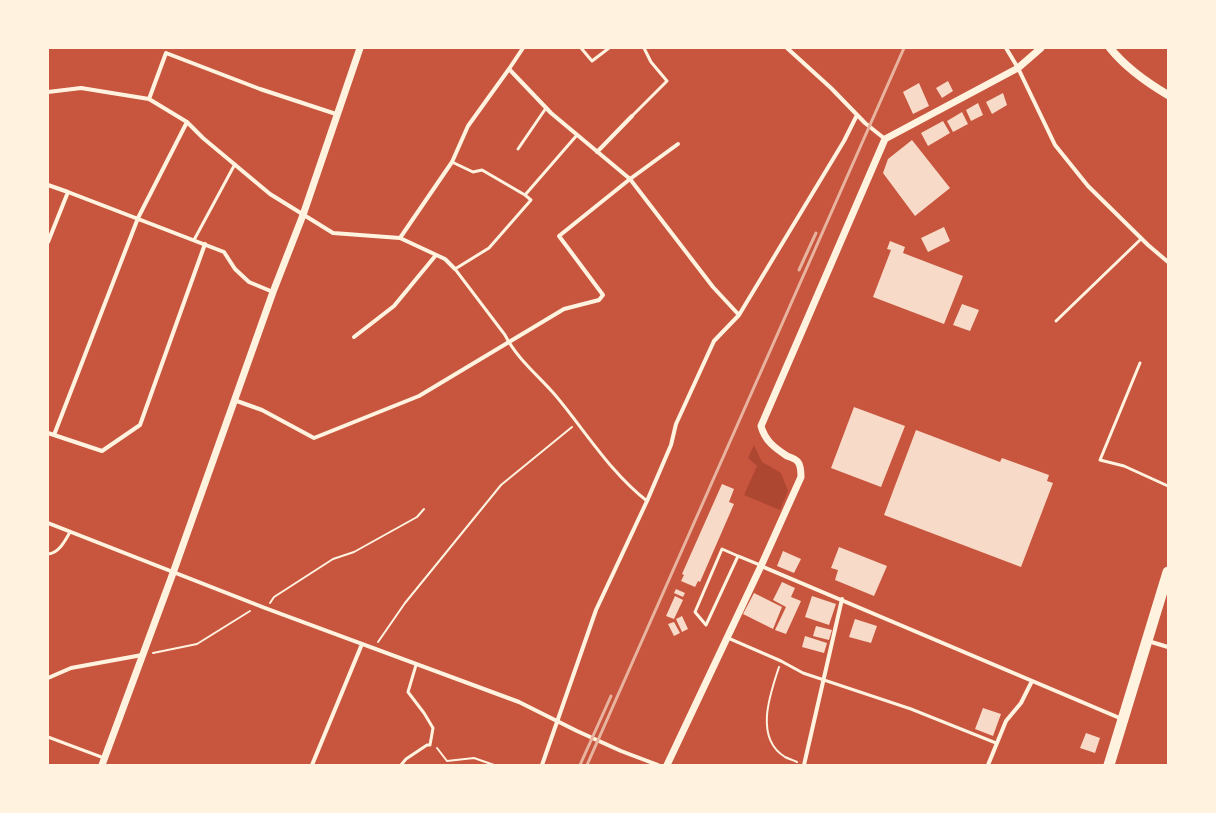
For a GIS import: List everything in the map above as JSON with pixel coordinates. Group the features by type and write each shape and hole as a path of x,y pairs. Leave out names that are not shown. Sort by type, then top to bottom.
{"highway":[{"path":"1109,765 1168,572"}],"main road":[{"path":"1110,48 1132,71 1168,95"}],"street":[{"path":"103,762 173,573 273,292 303,215 336,114 360,48"},
{"path":"400,238 452,162 468,126 523,48"},
{"path":"787,48 831,88 857,116 885,139"},
{"path":"1006,48 1018,68 1055,146 1088,186 1141,239 1168,262"},
{"path":"668,764 801,477 801,470 798,462 770,443 763,435 761,426 885,139 1018,68 1041,48"},
{"path":"149,99 166,53 260,89 336,114"},
{"path":"509,69 546,108 630,179 713,287 739,315"},
{"path":"48,92 81,88 149,99 187,122 203,138 270,194 333,233 400,238 445,259 455,269"},
{"path":"597,152 632,116"},
{"path":"542,765 596,610 647,501 670,446 676,424 714,341 739,315 844,141 857,116"},
{"path":"54,435 138,218 187,122"},
{"path":"234,400 262,410 314,438 419,396 564,309 599,300 603,295 559,236 630,179 678,144"},
{"path":"48,185 224,252 235,269 249,282 273,292"},
{"path":"48,242 68,192"},
{"path":"48,433 102,451 140,425 204,244"},
{"path":"354,337 394,306 436,255"},
{"path":"48,523 258,606 519,702 606,744 658,765"},
{"path":"761,566 1123,719"},
{"path":"804,765 842,599"},
{"path":"1147,641 1168,647"},
{"path":"312,765 362,644"},
{"path":"48,678 71,668 142,655"},
{"path":"988,765 1006,721 1021,703 1032,681"}],"lane":[{"path":"581,48 592,61 609,48"},
{"path":"632,116 667,81 651,62 644,48"},
{"path":"518,148 546,108"},
{"path":"525,195 578,135"},
{"path":"452,162 472,172 482,170 531,200 489,248 455,269 509,342 535,374 556,396 612,468 647,501"},
{"path":"194,240 235,164"},
{"path":"1056,321 1141,239"},
{"path":"1140,363 1100,460 1124,466 1168,486"},
{"path":"48,554 52,554 63,544 70,532"},
{"path":"738,556 706,625 695,612 722,550 738,556 761,566"},
{"path":"727,637 781,660 804,673 824,681 911,709 996,744"},
{"path":"402,765 406,759 427,744 430,745 433,728 408,692 416,665"},
{"path":"48,737 103,762"}],"path":[{"path":"374,648 405,603 500,485 577,424"},
{"path":"265,608 274,597 333,559 354,552 417,517 424,509"},
{"path":"142,655 197,644 258,606"},
{"path":"781,660 770,697 767,718 768,733 772,743 785,757 798,762"},
{"path":"430,745 438,748 447,761 474,758 494,765"}],"shaded area":[{"path":"754,445 762,462 781,473 788,491 780,510 744,495 757,466 748,458"}],"building":[{"path":"948,81 953,91 942,98 936,88"},
{"path":"919,83 929,106 913,114 903,92"},
{"path":"1003,93 1007,105 992,114 986,102"},
{"path":"978,103 983,115 971,121 966,110"},
{"path":"962,112 968,124 953,132 947,121"},
{"path":"943,121 950,133 928,146 921,133"},
{"path":"912,140 950,188 915,216 883,173 888,159"},
{"path":"944,227 950,241 928,252 921,238"},
{"path":"890,241 905,247 903,253 963,276 944,324 873,297 891,250 887,249"},
{"path":"962,304 979,310 970,331 953,325"},
{"path":"854,407 905,426 881,487 831,468"},
{"path":"916,430 1000,462 1002,458 1049,475 1047,481 1053,483 1021,567 884,515"},
{"path":"722,484 734,489 729,502 734,504 700,582 698,581 695,587 681,581 684,575 682,574"},
{"path":"839,547 887,566 874,596 835,580 838,570 831,568"},
{"path":"783,551 801,559 794,573 777,566"},
{"path":"782,582 795,588 791,597 801,601 786,634 775,630 786,607 773,600"},
{"path":"676,589 685,593 683,597 674,593"},
{"path":"754,593 782,607 773,629 743,614"},
{"path":"675,596 683,600 674,619 666,616"},
{"path":"812,596 836,604 829,625 805,617"},
{"path":"682,616 688,629 682,632 676,619"},
{"path":"855,619 877,626 871,643 849,637"},
{"path":"674,622 680,633 674,636 668,624"},
{"path":"816,626 832,630 829,640 813,636"},
{"path":"805,636 827,643 824,653 802,647"},
{"path":"983,708 1001,714 993,736 975,729"},
{"path":"1086,733 1100,738 1095,753 1080,748"}],"railway":[{"path":"587,765 904,48"},
{"path":"799,270 816,233"},
{"path":"580,765 611,696"}]}
